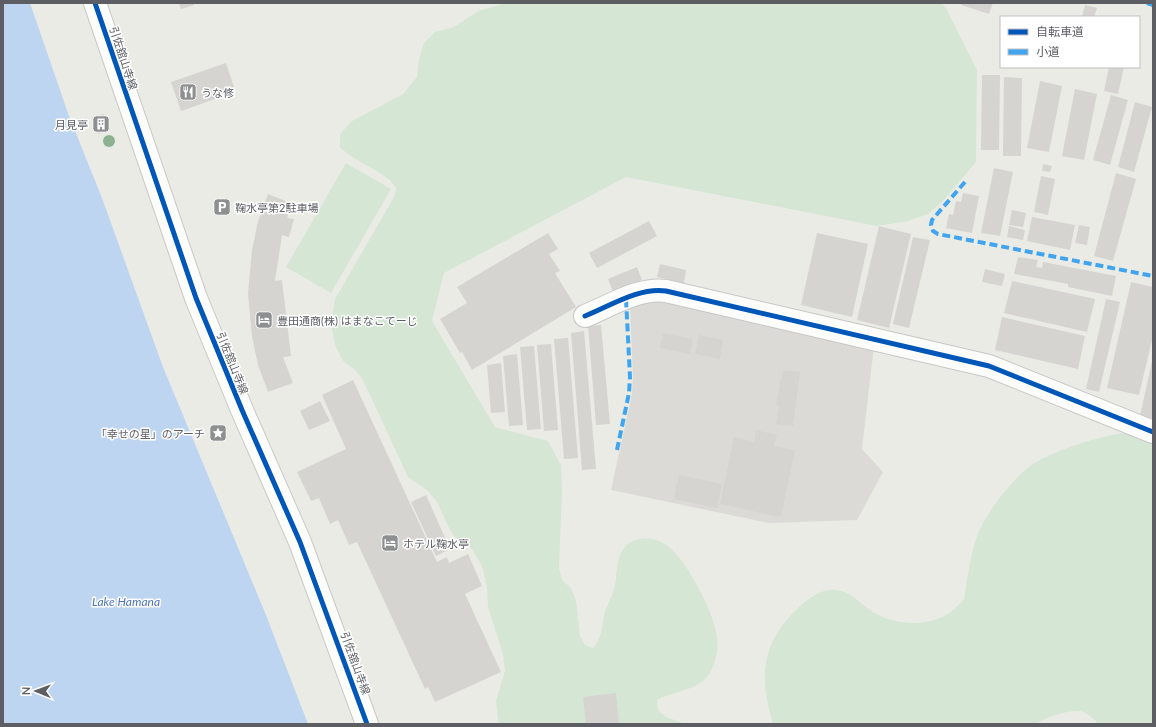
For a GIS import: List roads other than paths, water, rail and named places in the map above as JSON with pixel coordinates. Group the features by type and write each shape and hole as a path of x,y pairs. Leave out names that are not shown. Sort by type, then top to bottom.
{"main road":[{"name":"引佐舘山寺線","path":"96,3 196,298 242,410 300,542 368,724"},
{"path":"585,316 644,292 655,289 666,291 990,366 1153,432"}],"water":[{"name":"Lake Hamana","path":"3,3 30,3 69,116 102,198 163,367 266,615 308,724 3,724"}],"place":[{"name":"うな修","path":"188,92"},
{"name":"月見亭","path":"101,124"},
{"name":"鞠水亭第2駐車場","path":"222,207"},
{"name":"豊田通商(株) はまなこてーじ","path":"264,320"},
{"name":"「幸せの星」のアーチ","path":"218,433"},
{"name":"ホテル鞠水亭","path":"390,543"}]}
